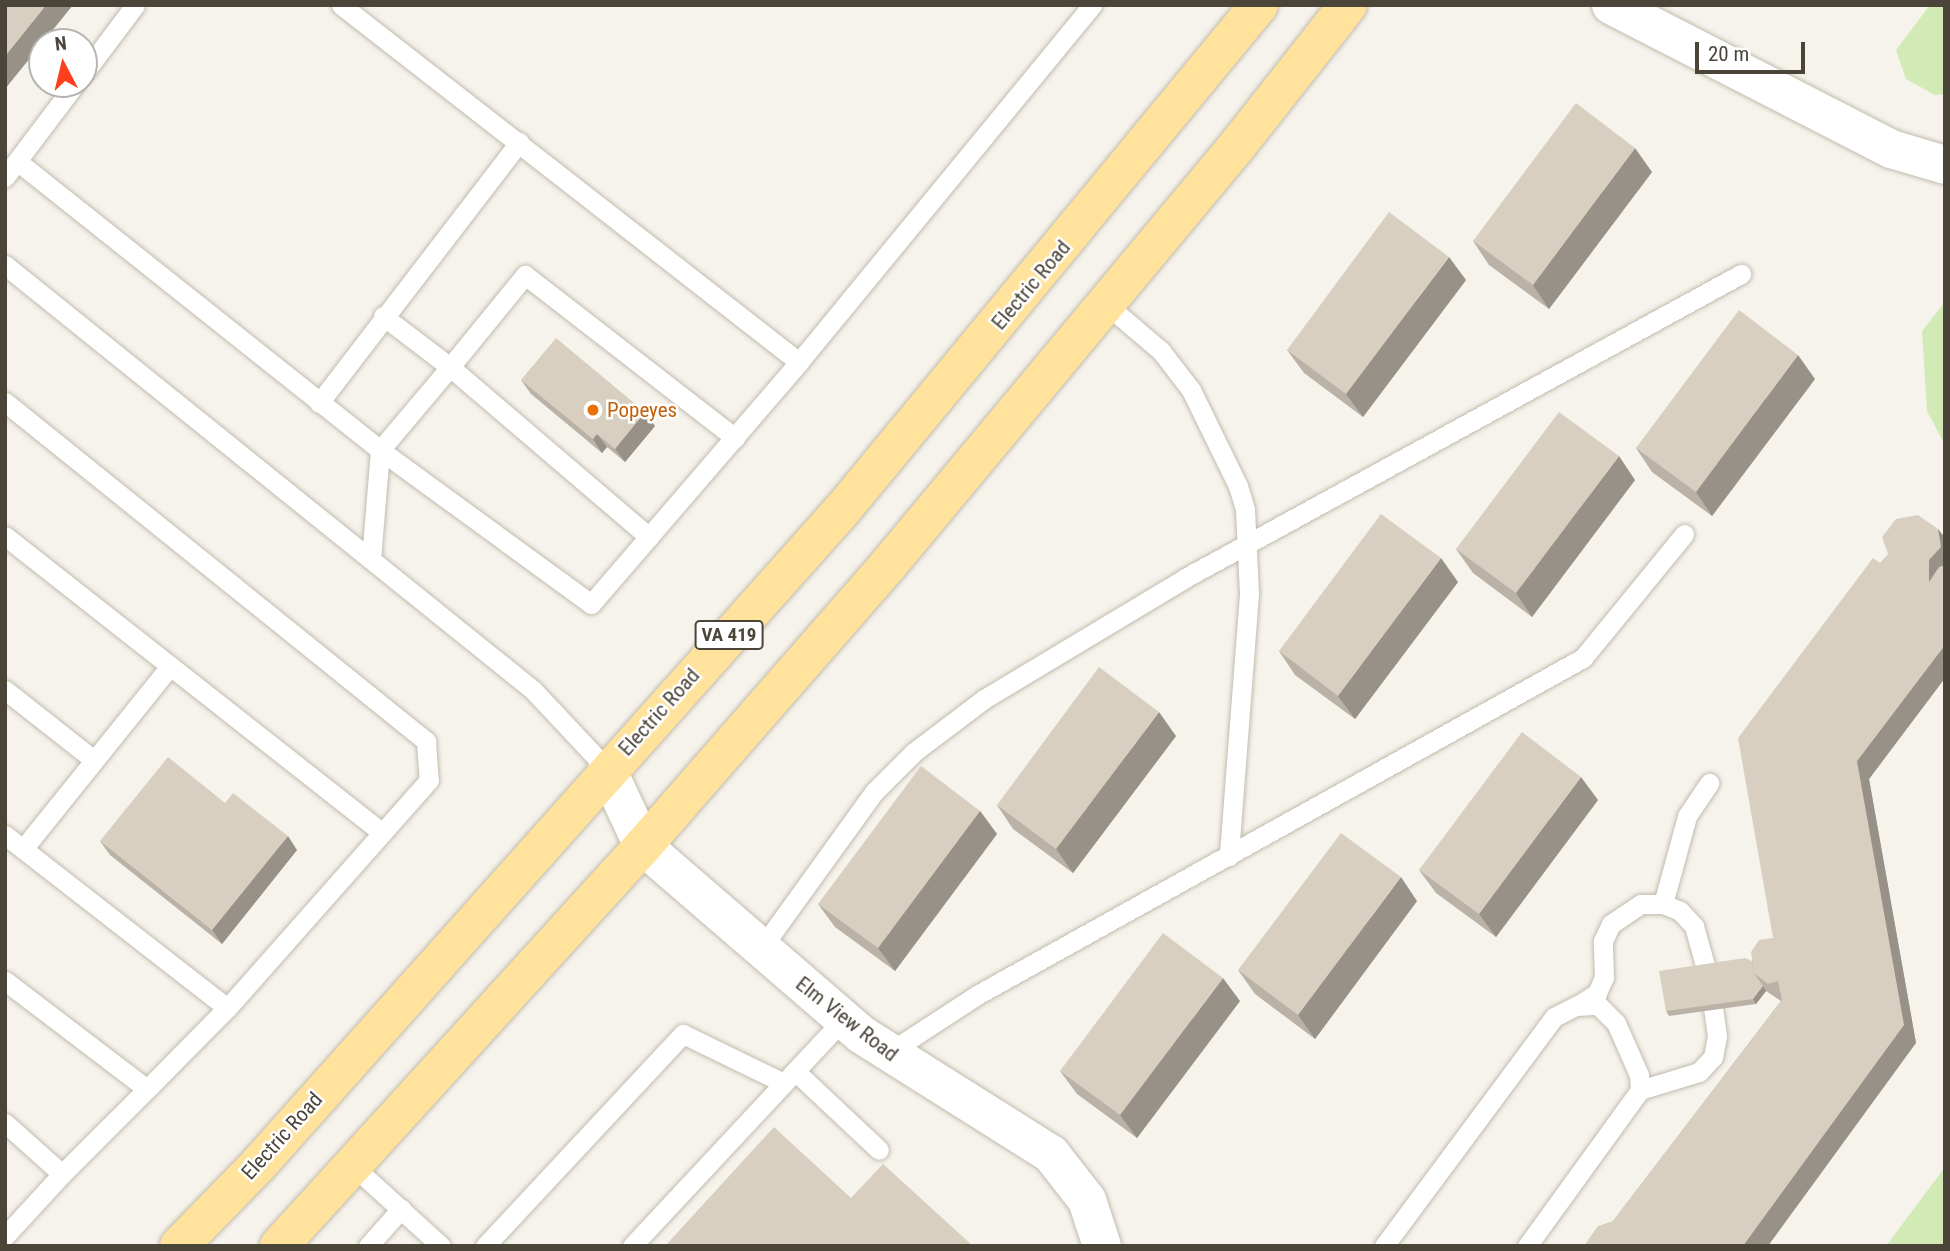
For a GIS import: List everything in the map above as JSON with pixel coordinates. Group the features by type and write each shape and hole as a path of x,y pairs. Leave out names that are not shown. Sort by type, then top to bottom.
{"main road":[{"name":"Electric Road","path":"179,1246 258,1165 607,769 844,509 1258,5"},
{"path":"279,1246 643,846 889,564 1107,305 1348,5"}],"street":[{"path":"1611,5 1891,149 1945,165"},
{"name":"Elm View Road","path":"607,769 643,846 760,950 843,1020 888,1053 1051,1154 1087,1199 1102,1246"}],"lane":[{"path":"98,54 135,5"},
{"path":"341,5 800,362"},
{"path":"64,98 11,169 380,450 591,604 800,362 1091,5"},
{"path":"318,403 519,142"},
{"path":"5,265 533,690 607,769"},
{"path":"371,559 380,450 526,275 734,438"},
{"path":"760,950 874,792 914,752 984,699 1248,544 1741,275"},
{"path":"1107,305 1161,351 1198,400 1238,486 1248,544 1249,594 1229,856"},
{"path":"383,316 450,368 649,537"},
{"path":"5,402 426,741 429,780 227,1008 62,1174 5,1236"},
{"path":"888,1053 977,995 1584,658 1684,534"},
{"path":"5,536 382,832"},
{"path":"23,849 170,666"},
{"path":"5,690 94,760"},
{"path":"1663,904 1687,816 1709,783"},
{"path":"5,835 227,1008"},
{"path":"1384,1246 1554,1017 1597,993 1604,977 1603,941 1611,924 1642,904 1663,904 1681,911 1694,926 1706,969"},
{"path":"5,981 148,1089"},
{"path":"1576,1006 1598,1005 1610,1012 1639,1075 1640,1090"},
{"path":"1527,1246 1640,1090 1699,1072 1713,1056 1717,1036 1713,1009"},
{"path":"632,1246 843,1020"},
{"path":"485,1246 683,1034 789,1077 879,1150"},
{"path":"5,1122 62,1174"},
{"path":"353,1166 441,1246"},
{"path":"368,1246 401,1209"}],"green space":[{"path":"1930,5 1945,5 1945,94 1935,95 1906,79 1896,50"},
{"path":"1945,302 1945,445 1927,411 1922,331"},
{"path":"1945,1167 1945,1246 1886,1246"}],"building":[{"path":"5,5 46,5 5,56"},
{"path":"1576,103 1635,148 1533,285 1473,241"},
{"path":"1389,212 1449,257 1346,394 1287,350"},
{"path":"1739,310 1798,355 1696,492 1636,448"},
{"name":"Popeyes","path":"556,338 645,412 615,449 597,434 593,439 521,380"},
{"path":"1559,412 1619,456 1516,593 1456,549"},
{"path":"1381,514 1441,558 1338,696 1279,651"},
{"path":"1918,515 1938,529 1941,547 1929,560 1929,582 1939,567 1945,565 1945,645 1857,761 1904,1025 1743,1246 1587,1246 1586,1243 1598,1226 1613,1221 1782,1000 1778,981 1768,984 1754,973 1751,952 1759,940 1773,938 1738,738 1873,558 1880,563 1888,554 1882,537 1896,519"},
{"path":"1099,667 1159,712 1056,849 997,805"},
{"path":"1522,732 1581,777 1479,914 1419,870"},
{"path":"168,757 225,803 233,793 288,836 212,930 100,841"},
{"path":"921,766 980,811 878,948 818,904"},
{"path":"1341,833 1401,877 1298,1015 1238,970"},
{"path":"1163,933 1223,978 1120,1115 1060,1071"},
{"path":"1745,958 1752,961 1754,973 1763,986 1753,999 1666,1011 1659,971"},
{"path":"774,1127 851,1198 883,1164 973,1246 665,1246"}],"place":[{"name":"Popeyes","path":"593,410"}]}
